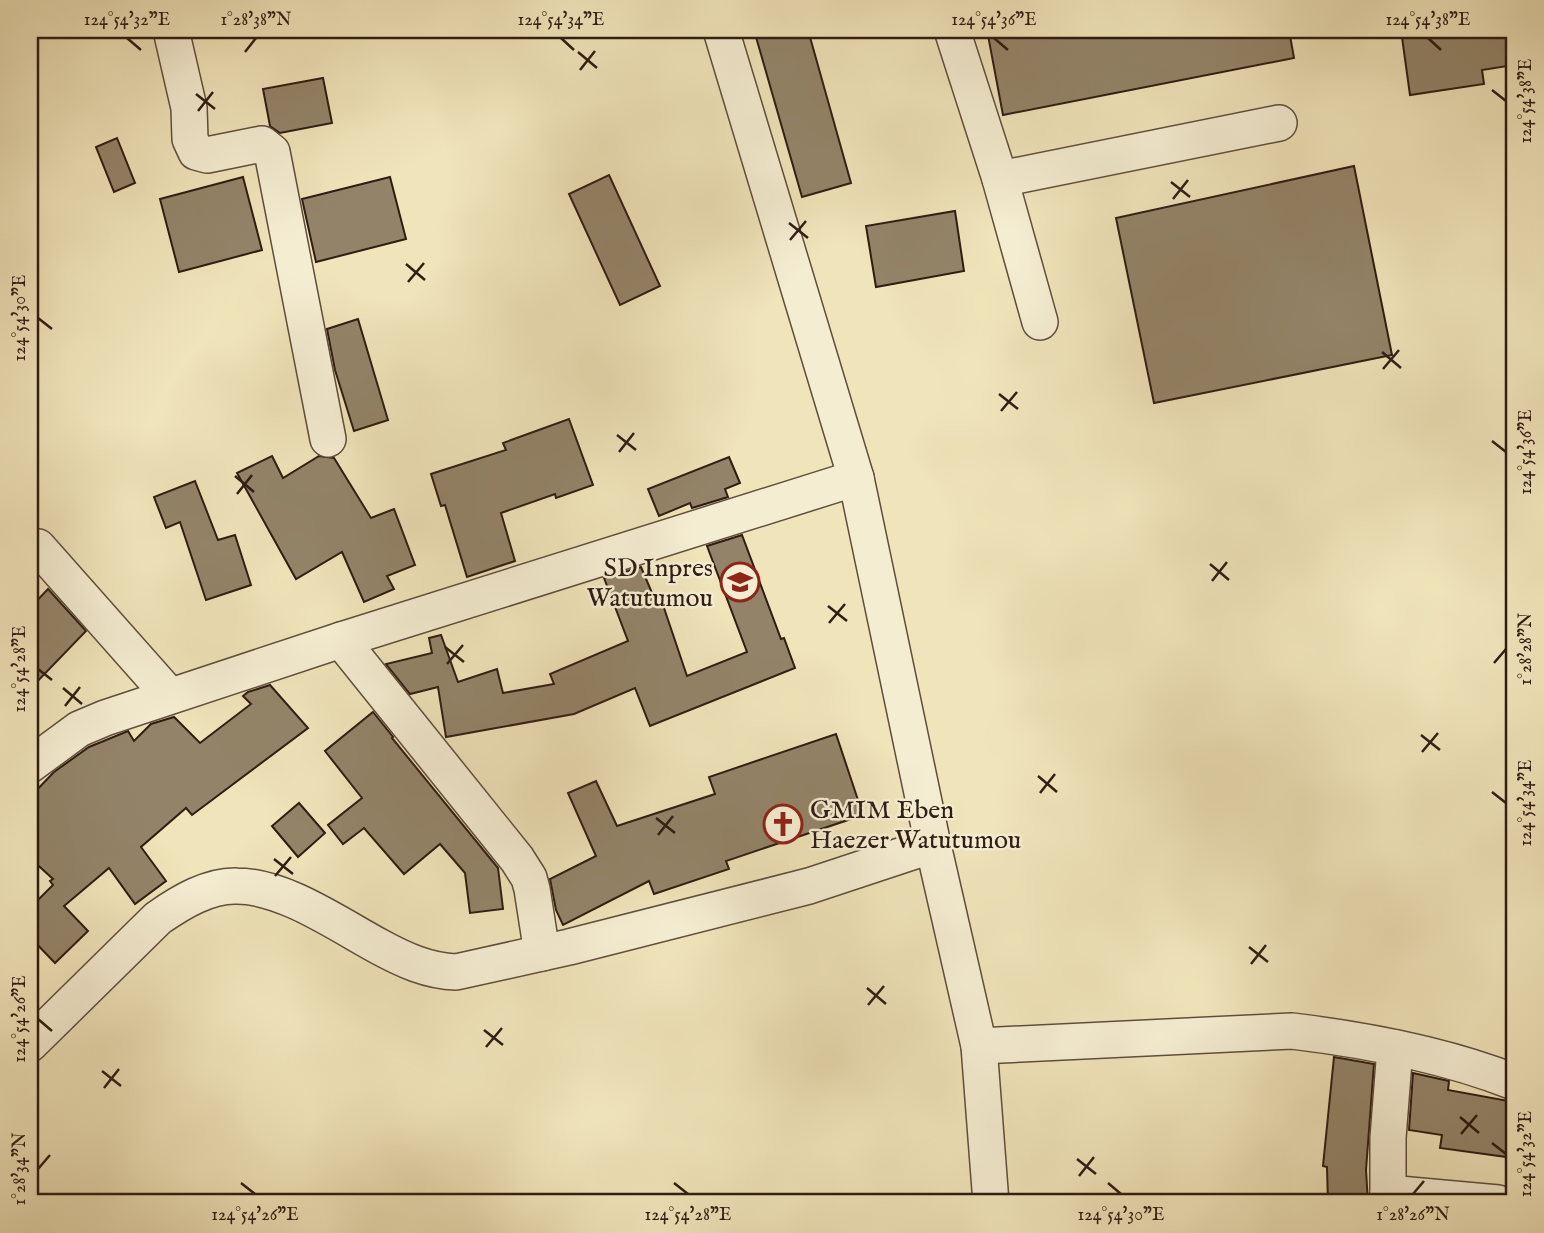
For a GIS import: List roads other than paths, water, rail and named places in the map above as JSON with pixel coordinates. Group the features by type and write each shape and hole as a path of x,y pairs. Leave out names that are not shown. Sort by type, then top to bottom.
{"street":[{"path":"171,30 189,108 190,139 195,152 207,155 262,144 272,152 328,439"},
{"path":"721,30 856,478 933,845 979,1046 991,1203"},
{"path":"952,30 1000,179 1040,322"},
{"path":"1000,179 1279,123"},
{"path":"30,765 79,729 170,696 856,478"},
{"path":"38,548 170,696"},
{"path":"341,640 517,859 529,878 532,889 542,953"},
{"path":"30,1044 158,918 204,892 236,885 260,889 310,909 404,960 442,972 471,970 810,886 933,845"},
{"path":"979,1046 1292,1031 1340,1037 1471,1065 1514,1082"},
{"path":"1395,1048 1388,1138 1388,1198 1498,1203"}],"place":[{"name":"SD Inpres Watutumou","path":"740,582"},
{"name":"GMIM Eben Haezer Watutumou","path":"783,824"}]}
